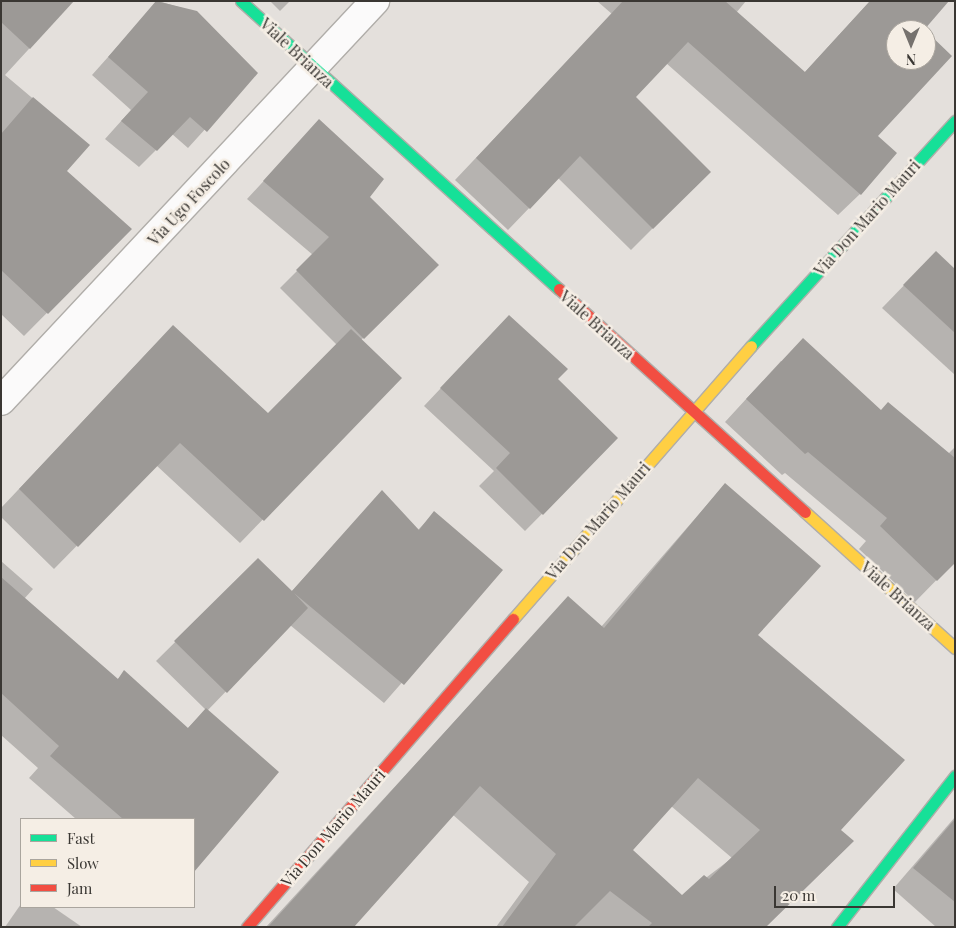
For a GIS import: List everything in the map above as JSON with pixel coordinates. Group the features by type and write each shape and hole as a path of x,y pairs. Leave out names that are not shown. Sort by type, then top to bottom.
{"street":[{"name":"Viale Brianza","path":"241,1 314,70 955,648"},
{"name":"Via Ugo Foscolo","path":"1,401 314,70 375,1"},
{"name":"Via Don Mario Mauri","path":"247,927 693,411 955,121"},
{"path":"837,927 955,776"}],"building":[{"path":"1,1 74,1 30,49 1,22"},
{"path":"156,1 197,11 258,73 207,132 190,117 157,151 121,121 148,92 108,57"},
{"path":"623,1 725,1 805,72 870,1 949,1 933,20 886,20 886,70 936,70 936,41 952,56 878,136 897,153 861,195 688,42 636,97 711,172 653,229 580,156 530,209 476,158"},
{"path":"33,97 90,145 67,171 132,229 48,314 1,270 1,134"},
{"path":"319,119 384,179 370,197 439,265 364,339 296,270 329,237 263,181"},
{"path":"936,251 955,269 955,333 903,285"},
{"path":"509,315 568,369 558,379 618,438 543,515 496,468 510,453 440,388"},
{"path":"173,325 268,413 351,329 402,378 264,521 180,443 78,547 19,489"},
{"path":"803,338 881,410 888,402 955,458 955,563 937,581 880,526 887,518 808,452 805,454 746,399"},
{"path":"725,483 821,566 758,635 905,760 841,830 854,841 766,927 648,927 652,923 610,891 574,927 502,927 556,854 480,786 354,927 268,927 568,596 604,628","holes":["698,778 760,830 709,879 704,875 682,895 633,850"]},
{"path":"382,490 419,530 434,511 503,570 404,685 294,593 308,608 227,693 174,641 258,558 292,591"},
{"path":"1,577 118,679 124,670 188,728 206,708 279,772 195,871 195,818 122,818 50,756 59,746 1,693"},
{"path":"955,819 955,902 913,868"}],"traffic: fast":[{"path":"241,1 559,289"},
{"path":"751,346 955,121"},
{"path":"837,927 955,776"}],"traffic: slow":[{"path":"513,619 751,346"},
{"path":"805,512 955,648"}],"traffic: jam":[{"path":"559,289 805,512"},
{"path":"247,927 513,619"}]}
